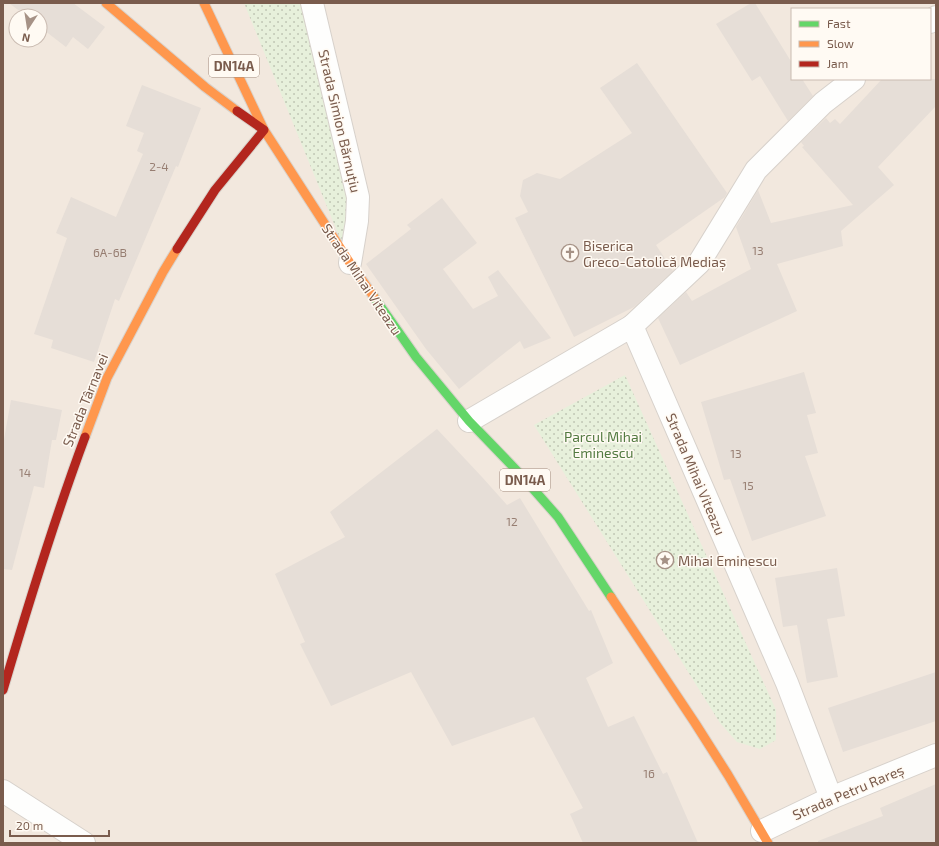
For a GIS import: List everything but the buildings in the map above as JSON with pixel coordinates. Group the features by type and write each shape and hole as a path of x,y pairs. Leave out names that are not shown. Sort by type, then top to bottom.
{"main road":[{"path":"106,3 205,87 264,130"},
{"name":"DN14A","path":"204,3 264,130"},
{"name":"Strada Mihai Viteazu","path":"264,130 350,263 416,357 469,421 520,474 558,517 695,723 765,837"},
{"name":"Strada Târnavei","path":"3,690 33,587 72,471 107,378 163,272 215,190 264,130"}],"street":[{"name":"Strada Simion Bărnuțiu","path":"312,3 358,197 357,221 350,263"},
{"path":"469,421 632,326 699,264 756,170 823,103 853,80"},
{"name":"Strada Mihai Viteazu","path":"632,326 787,683 831,798"},
{"name":"Strada Petru Rareș","path":"765,837 831,798 936,755"},
{"path":"3,791 84,843"}],"shaded area":[{"path":"3,3 936,3 936,843 3,843"}],"green space":[{"path":"244,3 312,3 358,197 350,263"},
{"name":"Parcul Mihai Eminescu","path":"625,375 776,710 776,740 760,749 737,742 720,723 534,425"}],"traffic: fast":[{"path":"374,297 416,357 469,421 520,474 558,517 611,597"}],"traffic: slow":[{"path":"106,3 205,87 237,111"},
{"path":"204,3 264,130 350,263 374,297"},
{"path":"85,437 107,378 163,272 177,249"},
{"path":"611,597 695,723 768,843"}],"traffic: jam":[{"path":"177,249 215,190 264,130 237,111"},
{"path":"3,690 42,563 85,437"}],"place":[{"name":"Biserica Greco-Catolică Mediaș","path":"570,253"},
{"name":"Mihai Eminescu","path":"665,560"}]}
